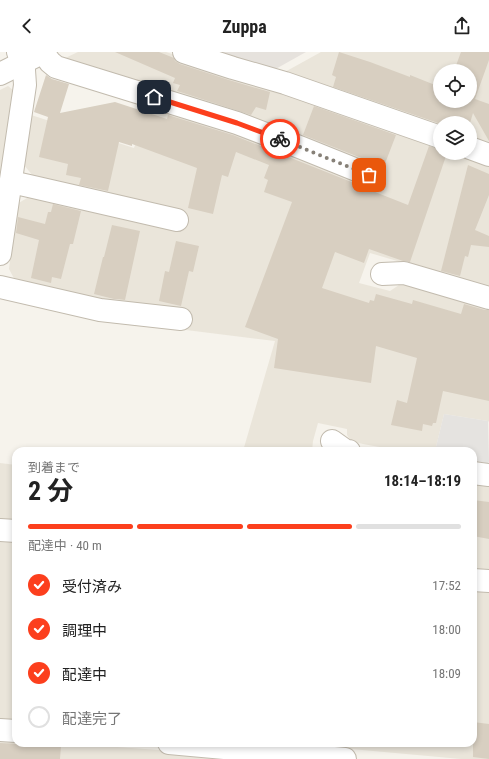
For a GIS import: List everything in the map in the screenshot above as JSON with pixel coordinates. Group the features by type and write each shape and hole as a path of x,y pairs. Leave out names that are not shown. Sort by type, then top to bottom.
{"street":[{"path":"0,74 20,58 44,52 50,62 56,67 237,123 369,175"},
{"path":"184,52 233,68 285,82 433,135"},
{"path":"0,254 25,85 24,70 20,58"},
{"path":"477,151 489,155"},
{"path":"11,182 177,220"},
{"path":"382,274 404,273 489,298"},
{"path":"0,287 100,310 181,319"},
{"path":"477,473 489,475"},
{"path":"0,530 12,532"},
{"path":"477,580 489,581"},
{"path":"0,730 12,731"},
{"path":"213,747 345,759"}],"shaded area":[{"path":"78,52 166,52 433,142 433,160 477,160 477,157 489,162 489,288 370,253 359,283 390,291 402,283 489,307 489,422 444,414 436,447 379,447 363,444 351,441 347,435 347,429 318,423 312,447 244,447 275,341 178,329 115,303 17,284 9,269 17,204 32,195 34,177 23,164 31,115 134,148 150,101 272,144 377,184 383,174 286,135 63,59"},
{"path":"203,52 306,52 272,71"},
{"path":"321,52 489,52 489,148 477,144 477,116 433,116 433,129 283,73"},
{"path":"8,86 14,91 0,177 0,90"},
{"path":"444,414 488,421 489,462 484,466 477,465 477,447 436,447"},
{"path":"0,463 12,464 12,521 0,520"},
{"path":"477,483 489,485 489,571 477,570"},
{"path":"0,538 12,540 12,722 0,721"},
{"path":"477,589 489,590 489,759 461,759 329,747 477,747"},
{"path":"0,739 12,740 12,747 117,747 258,759 0,759"}],"building":[{"path":"115,52 159,52 174,58 175,61 180,64 270,92 266,110 256,107 251,115 177,91 180,85 173,83 175,78"},
{"path":"339,52 410,77 410,75 433,84 433,108 477,108 477,100 489,104 489,141 477,120 477,116 475,116 473,113 472,116 433,116 433,121 333,87 336,77 332,75"},
{"path":"461,52 489,52 489,60 477,93 477,64 457,64"},
{"path":"46,75 52,79 69,84 60,113 115,102 167,119 168,115 233,135 364,187 371,187 378,183 375,192 408,205 429,146 433,147 433,160 445,160 410,262 369,249 364,263 335,252 322,288 369,303 370,300 374,301 376,294 412,304 413,300 461,314 464,304 489,310 489,401 443,391 436,423 433,423 432,426 423,424 422,431 391,425 397,400 407,403 417,358 376,346 371,383 274,368 278,339 245,327 292,202 264,192 268,180 264,178 269,165 236,152 228,177 222,175 213,214 188,208 197,168 132,144 132,146 119,142 108,191 79,185 81,178 66,175 68,164 39,157 48,117 34,112"},
{"path":"314,106 396,135 381,174 379,168 374,163 303,135"},
{"path":"468,165 489,174 489,195 475,230 489,236 489,247 471,245 468,257 465,256 460,276 441,271"},
{"path":"53,204 81,211 73,244 70,244 61,279 52,277 51,283 31,278 39,240 16,233 18,217 45,224 48,212 51,212"},
{"path":"112,225 140,231 125,300 94,294"},
{"path":"176,241 199,246 193,272 189,271 181,306 159,301 165,271 169,272"},
{"path":"477,500 489,502 489,539 477,537"},
{"path":"477,722 489,724 489,759 473,757 473,747 477,747"},
{"path":"0,743 12,744 12,747 61,747 60,759 0,759"}],"way so far":[{"path":"280,139 369,175"}],"route":[{"path":"154,97 237,123 280,139"}]}
